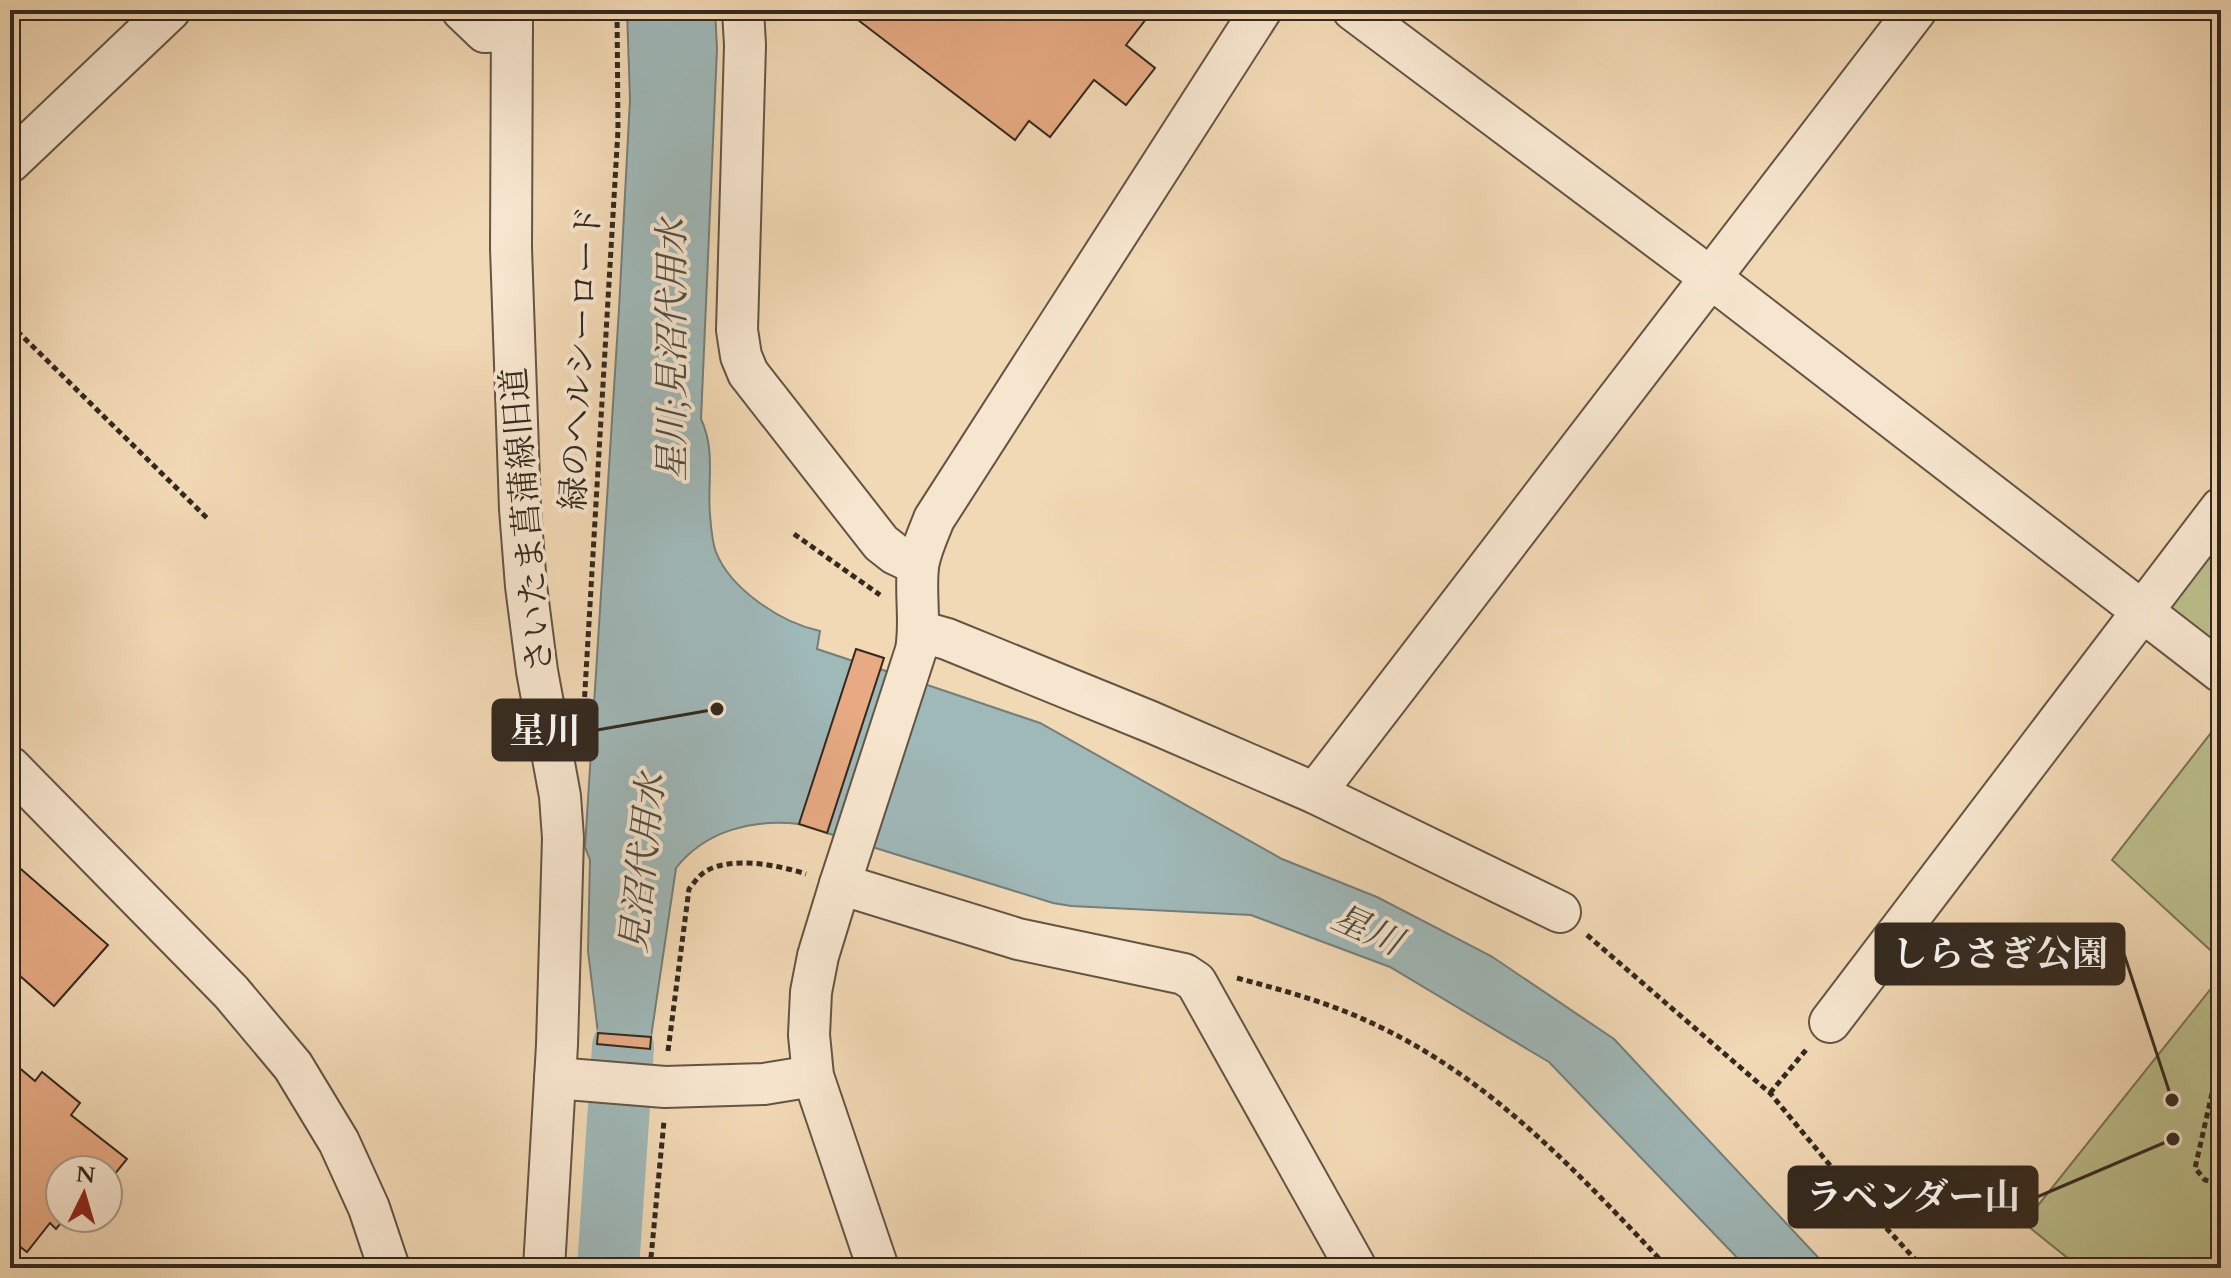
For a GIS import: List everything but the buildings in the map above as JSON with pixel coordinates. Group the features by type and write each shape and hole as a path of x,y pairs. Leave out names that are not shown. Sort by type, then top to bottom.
{"street":[{"path":"10,162 170,10"},
{"path":"462,10 485,32 512,20"},
{"path":"743,10 745,45 737,330 741,356 748,373 881,543 918,565"},
{"path":"878,1268 813,1076 809,1035 811,992 835,870 917,641 918,565 934,519 1261,10"},
{"path":"1353,10 1711,278 2221,672"},
{"path":"1315,793 1916,10"},
{"name":"さいたま菖蒲線旧道","path":"512,20 511,248 520,509 537,671 560,796 573,1079 544,1268"},
{"path":"1830,1022 2221,508"},
{"path":"917,641 947,639 1136,716 1315,793 1560,912"},
{"path":"10,767 231,992 293,1066 339,1142 369,1208 389,1268"},
{"path":"835,870 1018,939 1184,974 1196,982 1356,1268"},
{"path":"573,1079 764,1084 813,1076"}],"path":[{"name":"緑のヘルシーロード","path":"583,715 618,130 617,10"},
{"path":"10,324 209,520"},
{"path":"794,534 890,603"},
{"path":"650,1268 660,1083 689,889 703,873 739,863 835,870"},
{"path":"1560,912 1770,1093 1843,1181 1923,1268"},
{"path":"1196,982 1237,978 1317,1000 1380,1026 1413,1045 1468,1079 1542,1139 1668,1268"},
{"path":"1770,1093 1830,1022"},
{"path":"2221,1054 2195,1168 2205,1180 2221,1183"}],"green space":[{"path":"2221,526 2221,653 2168,613 2166,597"},
{"path":"2221,720 2221,960 2112,860"},
{"path":"2221,976 2221,1268 2080,1268 2024,1223"}],"water":[{"name":"星川;見沼代用水","path":"627,10 715,10 717,49 701,419 708,443 709,503 716,552 723,566 745,592 774,613 820,631 817,649 853,661 799,824 765,823 732,830 701,844 676,868 651,1037 598,1033 588,951 590,860 585,847 630,99"},
{"path":"880,669 1040,723 1282,859 1377,897 1491,956 1614,1039 1828,1268 1747,1268 1549,1062 1390,967 1251,915 1053,903 827,833"}],"waterway":[{"name":"見沼代用水","path":"608,1268 623,1047"}],"place":[{"name":"星川","path":"717,709"},
{"name":"しらさぎ公園","path":"2172,1100"},
{"name":"ラベンダー山","path":"2173,1139"}]}
